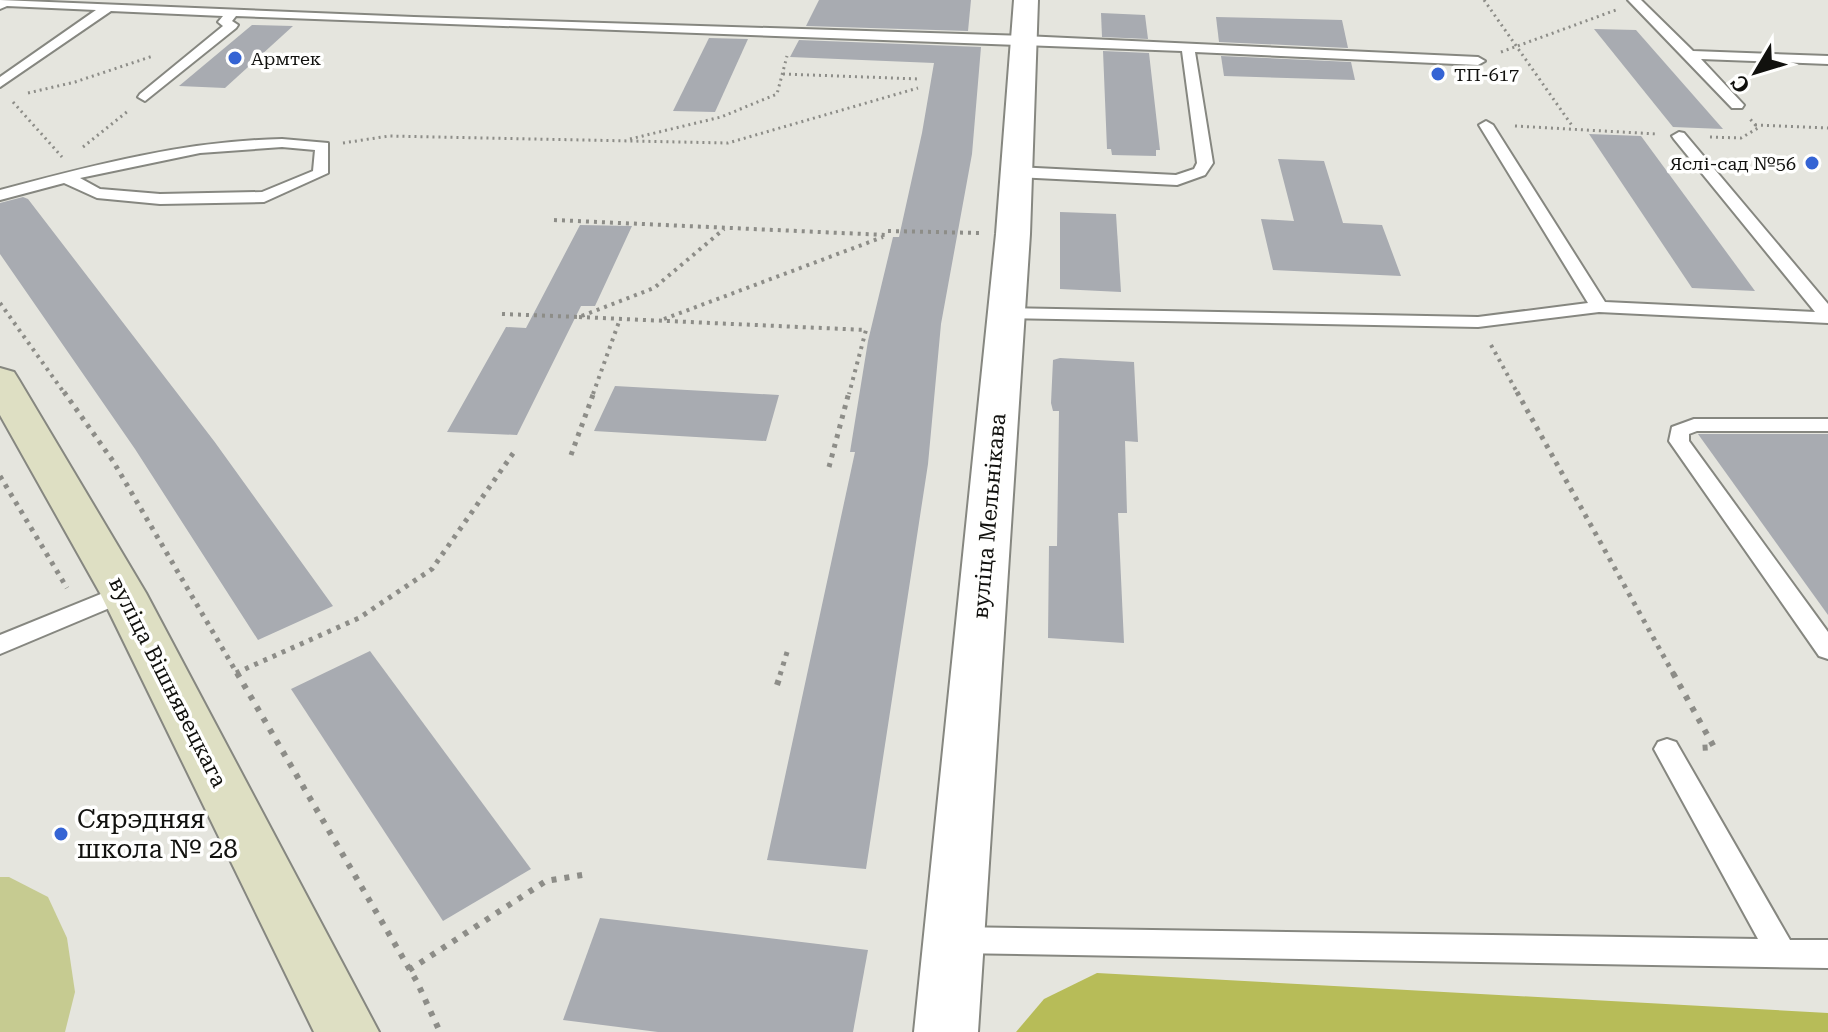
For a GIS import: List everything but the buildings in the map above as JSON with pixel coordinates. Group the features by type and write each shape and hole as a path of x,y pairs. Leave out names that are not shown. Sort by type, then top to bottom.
{"main road":[{"name":"вуліца Вішнявецкага","path":"0,380 123,593 347,1032"}],"street":[{"name":"вуліца Мельнікава","path":"946,1032 1013,234 1026,0"}],"lane":[{"path":"1636,1 1737,105"},
{"path":"0,5 5,2 232,14 1024,40 1478,61"},
{"path":"0,83 108,7"},
{"path":"145,97 232,25 224,22 232,14"},
{"path":"1016,172 1177,180 1200,172 1205,163 1188,47"},
{"path":"1689,55 1828,60"},
{"path":"1486,125 1599,307"},
{"path":"1679,136 1828,317"},
{"path":"0,195 71,171 242,142 323,146 320,173 264,197 160,199 97,193 71,171"},
{"path":"1006,313 1478,322 1599,307 1828,317"},
{"path":"1828,425 1694,425 1679,431 1679,441 1828,650"},
{"path":"0,645 123,593"},
{"path":"1667,749 1781,952"},
{"path":"955,940 1828,954"}],"path":[{"path":"1484,0 1574,127"},
{"path":"1478,61 1636,1"},
{"path":"145,97 71,171 9,98 75,82 159,55"},
{"path":"622,141 721,117 777,94 783,74 920,79"},
{"path":"323,146 389,136 728,143 918,88"},
{"path":"1486,125 1574,127 1741,138 1758,128 1737,105"},
{"path":"1755,125 1828,128"},
{"path":"554,220 886,235 659,320"},
{"path":"579,317 654,288 725,228"},
{"path":"888,231 1013,234"},
{"path":"0,303 113,461 409,970 440,1032"},
{"path":"502,314 866,330 829,467"},
{"path":"571,455 620,319"},
{"path":"1478,322 1714,747 1667,749"},
{"path":"236,673 359,618 432,569 514,452"},
{"path":"777,685 788,649"},
{"path":"409,970 546,881 588,874"}],"green space":[{"path":"0,877 9,877 48,897 67,938 75,992 65,1032 0,1032"},
{"path":"1097,973 1828,1013 1828,1032 1016,1032 1044,999"}],"place":[{"name":"Армтек","path":"235,58"},
{"name":"ТП-617","path":"1438,74"},
{"name":"Яслі-сад №56","path":"1812,163"},
{"name":"Сярэдняя школа № 28","path":"61,834"}]}
